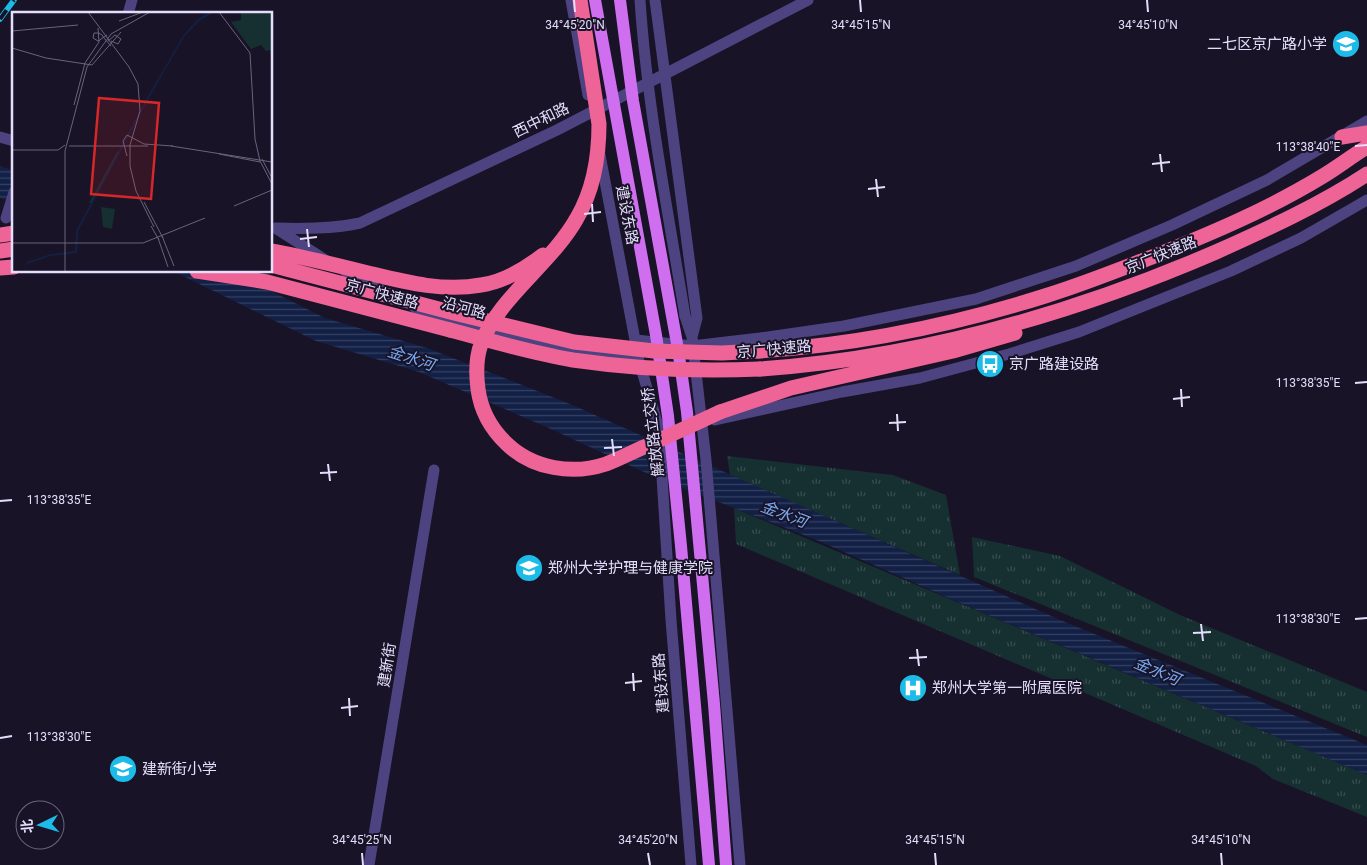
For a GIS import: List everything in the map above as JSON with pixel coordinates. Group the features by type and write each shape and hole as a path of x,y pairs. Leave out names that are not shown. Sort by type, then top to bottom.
{"highway":[{"path":"580,0 599,124 596,170 578,217 566,237 504,307 486,334 481,346 477,371 479,394 487,420 496,434 510,447 533,461 565,470 606,464 720,412 791,388 953,351 1070,318 1104,305 1138,283"},
{"path":"1342,137 1367,133"},
{"name":"京广快速路","path":"272,265 454,314 574,342 627,349 683,352 722,353 795,349 918,329 1045,296 1098,278 1205,235 1258,211 1324,176 1367,147"},
{"name":"京广快速路","path":"203,272 268,282 562,358 625,367 682,370 797,366 904,349 1015,323 1106,296 1235,243 1282,221 1367,174"},
{"path":"272,251 397,281 440,287 460,287 482,285 518,271 566,237"}],"main road":[{"name":"解放路立交桥","path":"595,0 656,335 668,416 708,865"},
{"path":"620,0 633,100 678,349 687,412 714,704 726,865"}],"street":[{"name":"建设东路","path":"571,0 639,361 659,432 671,620 692,865"},
{"path":"640,0 643,54 685,316 692,341 702,423 740,865"},
{"path":"655,0 698,318 692,341"},
{"name":"西中和路","path":"273,227 310,230 339,228 360,223 556,130 808,0"},
{"path":"636,340 692,341 760,338 844,326 976,299 1076,266 1172,225 1267,180 1342,137 1367,120"},
{"path":"6,218 12,198"},
{"path":"659,432 842,392 920,378 1079,332 1231,271 1301,238 1367,200"},
{"name":"沿河路","path":"273,227 344,271 430,315 524,340 639,361"},
{"name":"建新街","path":"369,865 434,470"}],"green space":[{"path":"727,456 893,475 946,495 960,575 730,475"},
{"path":"734,508 1367,775 1367,817 1273,779 1256,766 736,544"},
{"path":"972,537 1060,556 1180,615 1367,692 1367,737 974,577"}],"water":[{"path":"0,166 12,170 12,201 0,198"},
{"name":"金水河","path":"175,272 233,272 325,318 427,348 570,404 1065,622 1367,745 1367,775 958,602 819,541 657,478 551,429 419,372 316,341"}],"railway":[{"path":"0,19 14,0"}],"place":[{"name":"二七区京广路小学","path":"1346,44"},
{"name":"京广路建设路","path":"990,364"},
{"name":"郑州大学护理与健康学院","path":"529,568"},
{"name":"郑州大学第一附属医院","path":"913,688"},
{"name":"建新街小学","path":"123,769"}]}
